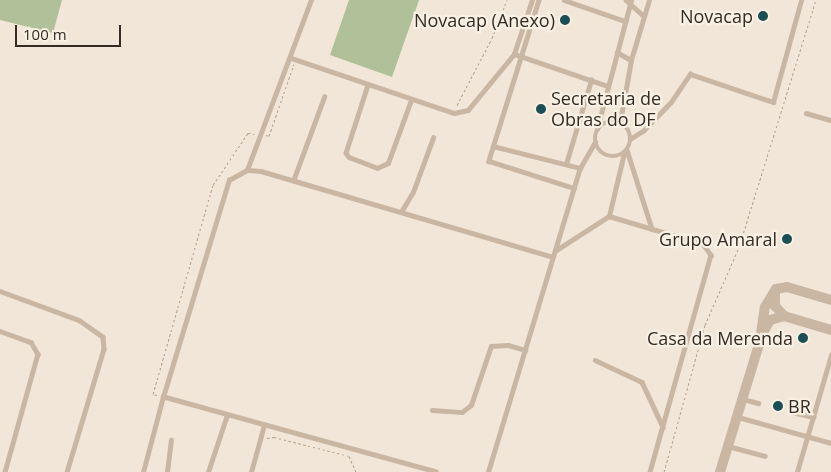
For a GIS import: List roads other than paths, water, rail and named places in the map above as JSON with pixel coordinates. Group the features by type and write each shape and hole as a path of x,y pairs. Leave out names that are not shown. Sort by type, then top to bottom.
{"street":[{"path":"762,335 765,307 776,289 787,287 831,300"},
{"path":"776,289 773,302 784,316"},
{"path":"720,472 762,335 770,320 784,316 831,330"}],"lane":[{"path":"143,472 223,191 229,180 247,170 291,58 311,0"},
{"path":"291,58 411,100 454,112 468,110 514,54 532,0"},
{"path":"539,0 493,146 490,164 574,188"},
{"path":"564,0 625,21"},
{"path":"488,472 580,168 595,142 629,0"},
{"path":"629,0 644,16"},
{"path":"620,122 631,60 649,0"},
{"path":"630,139 643,131 671,102 690,74 774,102 800,0"},
{"path":"617,52 631,60"},
{"path":"514,54 608,86"},
{"path":"566,164 591,80"},
{"path":"368,86 346,153 377,168 388,163 411,100"},
{"path":"293,181 324,97"},
{"path":"806,113 831,120"},
{"path":"555,251 609,216 625,151 630,139 628,129 620,122 607,121 598,129"},
{"path":"401,212 413,192 433,138"},
{"path":"595,142 604,154 614,157 625,151"},
{"path":"493,146 580,168"},
{"path":"625,151 652,229"},
{"path":"247,170 293,181 553,257"},
{"path":"609,216 703,244 709,250 712,262 650,472"},
{"path":"0,291 79,320 103,337 104,349 67,472"},
{"path":"0,331 31,342 38,354 5,472"},
{"path":"432,410 462,412 472,405 491,346 508,345 525,350"},
{"path":"797,472 831,355"},
{"path":"595,360 642,382 664,427"},
{"path":"163,397 436,472"},
{"path":"742,398 758,403"},
{"path":"792,412 813,417"},
{"path":"208,472 227,415"},
{"path":"736,417 831,443"},
{"path":"250,472 264,426"},
{"path":"166,472 171,440"},
{"path":"728,446 765,456"}],"place":[{"name":"Novacap","path":"763,16"},
{"name":"Novacap (Anexo)","path":"565,20"},
{"name":"Secretaria de Obras do DF","path":"541,109"},
{"name":"Grupo Amaral","path":"787,239"},
{"name":"Casa da Merenda","path":"803,338"},
{"name":"BR","path":"778,406"}]}
